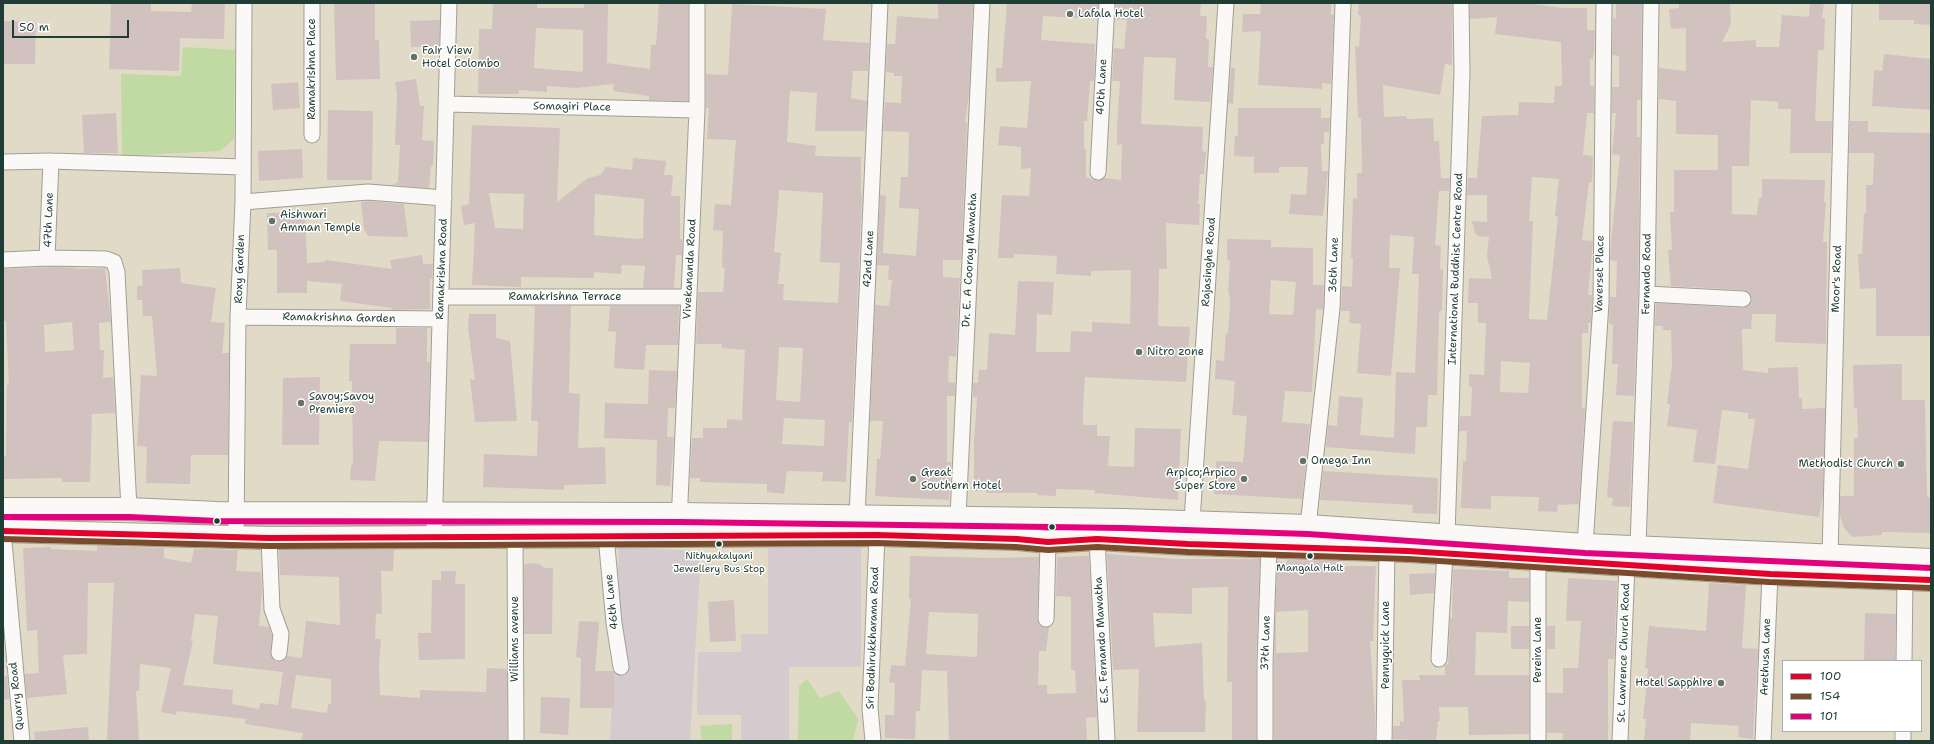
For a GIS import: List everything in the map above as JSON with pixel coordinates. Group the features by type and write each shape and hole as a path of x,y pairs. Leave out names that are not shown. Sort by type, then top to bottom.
{"highway":[{"path":"3,509 129,509 237,513 679,514 958,517 1192,522 1308,526 1538,558 1627,564 1690,558 1830,555 1931,560"},
{"path":"3,531 269,538 877,535 1017,538 1048,542 1097,538 1188,544 1387,550 1446,544 1638,546 1770,574 1931,580"}],"street":[{"name":"Roxy Garden","path":"236,536 238,317 243,202 244,3"},
{"name":"Ramakrishna Place","path":"312,3 312,135"},
{"name":"Ramakrishna Road","path":"434,536 450,3"},
{"name":"Vivekananda Road","path":"679,536 697,110 697,3"},
{"name":"42nd Lane","path":"858,516 880,3"},
{"name":"Dr. E. A Cooray Mawatha","path":"958,517 982,3"},
{"name":"40th Lane","path":"1098,172 1106,3"},
{"name":"Rajasinghe Road","path":"1192,522 1226,3"},
{"name":"36th Lane","path":"1308,526 1332,308 1343,3"},
{"name":"International Buddhist Centre Road","path":"1439,659 1446,544 1461,80 1461,3"},
{"name":"Vaverset Place","path":"1585,545 1601,302 1604,3"},
{"name":"Fernando Road","path":"1638,546 1647,294 1651,3"},
{"name":"Moor's Road","path":"1830,555 1844,3"},
{"name":"Somagiri Place","path":"447,104 697,110"},
{"path":"3,162 51,161 243,167"},
{"name":"47th Lane","path":"3,260 47,258 51,161"},
{"path":"243,202 368,192 444,198"},
{"path":"47,258 106,259 114,262 117,272 129,509"},
{"path":"1647,294 1743,299"},
{"name":"Ramakrishna Terrace","path":"441,297 688,297"},
{"name":"Ramakrishna Garden","path":"238,317 440,319"},
{"name":"Quarry Road","path":"3,531 22,741"},
{"name":"Sri Bodhirukkharama Road","path":"873,741 870,708 877,535"},
{"name":"46th Lane","path":"606,536 614,622 621,667"},
{"name":"Williams avenue","path":"515,537 516,741"},
{"path":"269,538 272,609 280,634 279,653"},
{"name":"E.S. Fernando Mawatha","path":"1097,538 1107,741"},
{"path":"1046,619 1048,542"},
{"name":"37th Lane","path":"1265,741 1269,546"},
{"name":"Pennyquick Lane","path":"1384,741 1387,550"},
{"name":"Pereira Lane","path":"1538,558 1538,741"},
{"name":"St. Lawrence Church Road","path":"1620,741 1627,564"},
{"name":"Arethusa Lane","path":"1763,741 1770,574"},
{"path":"1904,660 1905,578"}],"shaded area":[{"path":"619,547 701,551 690,741 610,741"},
{"path":"861,547 861,667 789,667 789,741 741,741 741,715 697,715 698,652 741,652 741,634 768,634 768,548"}],"green space":[{"path":"183,47 235,50 234,139 220,151 122,156 121,74 181,76"},
{"path":"807,679 820,698 839,691 858,719 853,741 798,741 799,686"},
{"path":"732,724 732,741 702,741 700,726"}],"building":[{"path":"111,3 151,3 151,11 191,12 192,3 225,3 224,39 180,38 179,71 109,69"},
{"path":"334,3 375,3 375,40 379,40 380,79 336,80"},
{"path":"493,3 537,3 537,8 584,8 584,4 608,4 607,63 650,69 651,45 656,45 659,3 688,3 688,101 649,100 649,96 613,91 614,84 576,88 547,86 547,92 519,90 519,94 478,94 479,29 492,29","holes":["536,28 583,30 583,72 534,68"]},
{"path":"938,3 973,3 969,93 965,122 967,123 961,260 943,260 943,277 960,278 956,357 949,356 948,382 955,383 955,396 947,396 947,462 951,462 949,500 875,496 877,459 880,459 883,421 870,421 875,305 889,306 892,280 888,280 889,266 877,265 880,195 886,196 883,253 916,256 919,209 899,208 901,177 908,177 909,132 883,131 885,102 901,103 902,76 894,76 894,73 886,72 887,44 895,44 897,16 938,19"},
{"path":"1007,3 1098,3 1097,19 1043,16 1041,40 1095,44 1094,81 1090,81 1087,121 1084,121 1084,149 1086,149 1086,177 1097,181 1104,178 1121,180 1122,144 1117,145 1120,81 1112,81 1114,48 1124,49 1127,20 1115,19 1116,3 1201,3 1200,16 1207,16 1206,39 1209,39 1208,67 1213,67 1210,102 1174,100 1176,58 1144,57 1141,124 1203,127 1202,151 1206,152 1204,174 1200,174 1198,204 1200,204 1199,225 1166,223 1167,269 1159,269 1158,326 1190,327 1186,382 1085,377 1083,408 1083,425 1097,425 1097,436 1110,436 1108,466 1134,467 1135,428 1181,429 1178,500 1094,493 1095,490 1056,489 1056,496 1037,495 1038,493 986,493 986,491 974,491 974,442 977,397 973,397 973,383 978,383 979,370 987,370 989,333 1015,335 1018,281 1054,282 1052,315 1037,314 1036,352 1070,352 1071,331 1092,332 1092,322 1130,324 1131,270 1091,271 1091,276 1056,274 1057,256 1014,254 1014,258 998,258 1002,195 1029,196 1031,168 1021,169 1021,147 998,145 1000,126 1027,128 1031,81 996,82 996,68 1002,68"},
{"path":"1261,3 1331,3 1331,15 1334,15 1331,84 1322,83 1322,89 1258,85 1261,31 1242,32 1243,14 1260,14"},
{"path":"1359,3 1452,4 1452,65 1445,64 1440,95 1383,85 1384,117 1406,116 1407,119 1433,118 1434,141 1439,141 1441,178 1450,178 1449,191 1439,191 1435,245 1441,246 1440,269 1443,270 1442,311 1439,311 1437,395 1428,395 1427,427 1416,427 1415,454 1326,447 1328,425 1337,426 1339,396 1363,398 1360,435 1394,438 1396,372 1415,373 1419,274 1412,274 1414,237 1390,235 1389,268 1400,268 1391,376 1357,373 1361,324 1349,323 1350,311 1341,311 1342,286 1352,287 1353,258 1351,258 1353,198 1357,199 1357,173 1362,173 1361,118 1358,118 1355,46 1359,47 1361,15 1358,15"},
{"path":"1470,3 1524,3 1563,8 1587,8 1587,30 1595,30 1594,54 1593,59 1590,59 1590,86 1594,86 1594,113 1587,113 1583,155 1593,156 1592,182 1589,182 1582,240 1593,241 1588,295 1592,295 1591,323 1588,323 1588,333 1582,333 1582,408 1585,408 1579,504 1558,505 1557,512 1538,511 1539,497 1491,496 1491,509 1461,508 1463,461 1466,461 1467,431 1459,431 1460,416 1471,416 1472,387 1469,387 1469,374 1484,375 1486,323 1478,323 1478,303 1468,303 1469,278 1492,279 1487,256 1489,237 1478,236 1475,233 1472,221 1487,222 1487,195 1467,195 1468,178 1477,178 1482,116 1518,115 1519,102 1554,103 1555,86 1562,86 1561,42 1495,34 1497,17 1470,19","holes":["1532,177 1559,179 1555,216 1558,217 1547,320 1529,319 1533,221 1529,221","1501,361 1530,363 1528,393 1500,392"]},
{"path":"1616,3 1642,3 1641,100 1637,100 1637,137 1640,137 1638,294 1634,396 1616,395 1618,364 1612,364 1613,325 1609,324 1610,297 1616,297 1617,261 1610,260 1620,155 1612,154 1616,113 1612,113 1612,87 1619,87 1619,56 1612,55 1613,18 1616,19"},
{"path":"1679,3 1730,3 1731,24 1722,42 1756,40 1756,47 1779,47 1782,15 1809,17 1810,3 1824,3 1822,18 1825,18 1824,50 1818,50 1815,121 1832,121 1831,153 1790,153 1791,109 1778,109 1778,102 1751,100 1749,166 1732,166 1732,214 1757,215 1759,198 1762,198 1762,179 1825,180 1824,202 1826,202 1823,242 1827,242 1826,344 1775,342 1776,314 1752,314 1751,329 1742,329 1743,370 1768,373 1768,368 1798,367 1799,398 1802,398 1802,409 1825,408 1823,494 1819,517 1713,503 1718,465 1748,469 1755,419 1748,419 1748,413 1722,410 1715,464 1693,462 1697,430 1667,426 1670,404 1667,404 1672,365 1671,330 1663,330 1663,326 1655,326 1656,303 1743,308 1750,304 1752,299 1748,292 1743,290 1671,286 1668,250 1672,250 1670,212 1674,212 1674,170 1718,170 1718,135 1676,134 1676,101 1659,99 1659,68 1686,71 1686,28 1671,29 1669,9 1679,8"},
{"path":"1879,3 1931,3 1931,25 1914,24 1914,20 1879,20"},
{"path":"732,4 826,9 823,40 869,43 868,71 853,71 851,98 867,101 865,131 815,131 817,93 790,91 787,142 816,146 815,156 861,157 862,194 852,422 849,422 846,482 822,481 823,472 787,471 784,494 767,492 767,484 700,482 700,478 690,478 692,438 703,438 703,428 727,428 727,419 742,420 745,350 722,348 722,344 696,344 698,292 723,292 725,268 722,267 723,231 713,230 715,204 731,205 736,140 707,139 709,108 706,108 706,74 728,75","holes":["779,190 823,193 820,262 840,263 838,303 783,300 784,284 778,284 781,253 774,252","779,347 803,348 800,402 776,400","784,418 825,420 824,446 782,444"]},
{"path":"440,20 439,46 411,47 410,21"},
{"path":"3,21 36,22 35,64 3,64"},
{"path":"1884,54 1931,59 1931,110 1872,106 1874,70 1882,71"},
{"path":"1231,68 1235,68 1233,104 1228,103"},
{"path":"416,79 420,106 424,106 422,140 434,141 433,166 431,166 429,188 392,185 400,181 398,181 400,145 395,145 397,95 395,82"},
{"path":"298,82 300,108 273,110 271,84"},
{"path":"1238,108 1321,108 1321,118 1330,118 1329,132 1324,132 1324,144 1321,144 1322,171 1328,171 1323,216 1289,214 1291,194 1306,195 1308,167 1279,167 1279,173 1254,173 1254,157 1234,156 1235,136 1238,136"},
{"path":"328,110 373,111 372,180 327,180"},
{"path":"116,113 118,153 84,153 82,115"},
{"path":"1850,121 1868,121 1868,132 1931,133 1931,336 1876,336 1876,288 1860,289 1858,254 1862,254 1864,213 1866,213 1866,185 1873,185 1874,153 1849,153"},
{"path":"472,125 560,128 557,202 588,178 600,175 606,167 632,170 633,158 666,161 664,175 673,175 671,196 680,196 680,239 682,239 682,255 676,255 674,288 643,288 645,266 622,265 621,274 594,272 594,278 521,277 521,287 472,285 475,223 464,225 461,206 469,204","holes":["489,193 524,194 523,229 495,228","595,194 644,199 643,238 637,239 594,235"]},
{"path":"302,149 303,178 259,181 258,151"},
{"path":"368,201 404,204 408,237 368,236 364,229 361,202"},
{"path":"267,213 305,213 307,263 325,262 325,260 392,269 390,260 422,255 423,264 433,264 432,279 430,279 430,309 392,310 392,308 340,301 342,284 307,281 307,293 277,293 277,250 268,250"},
{"path":"1227,239 1271,240 1271,247 1313,248 1313,285 1324,285 1323,310 1316,309 1312,392 1285,391 1282,422 1310,424 1302,499 1214,494 1216,461 1243,462 1247,416 1232,415 1235,381 1215,379 1216,360 1224,361 1226,333 1228,334 1230,261 1227,260","holes":["1271,280 1296,282 1293,315 1269,314"]},
{"path":"57,267 77,269 105,268 111,322 99,323 100,350 104,350 103,378 113,377 115,413 92,414 90,482 62,482 62,478 3,479 3,456 6,456 7,385 9,385 6,321 3,321 3,269","holes":["72,322 74,350 45,352 44,325"]},
{"path":"180,268 181,283 216,288 211,322 225,323 222,353 229,353 228,455 191,455 190,484 146,483 147,447 137,446 141,375 157,376 152,316 143,316 142,300 137,300 137,286 143,286 142,270"},
{"path":"535,306 571,306 569,393 580,394 578,448 605,447 606,484 564,485 564,490 483,487 484,454 537,456 538,421 531,421"},
{"path":"610,306 679,306 678,345 646,345 644,370 614,368 616,332 608,331"},
{"path":"469,314 496,314 496,338 510,341 517,421 475,422 470,379 475,380 468,328"},
{"path":"396,328 427,328 427,362 430,362 428,442 379,441 375,481 350,480 351,465 353,465 352,381 349,381 350,344 396,344"},
{"path":"1902,364 1902,400 1925,400 1927,497 1931,497 1931,533 1882,532 1882,535 1852,537 1844,528 1840,515 1840,496 1854,496 1854,438 1858,438 1857,408 1854,408 1853,365"},
{"path":"649,370 677,371 675,408 668,408 667,437 674,437 670,486 656,485 657,440 604,438 605,403 648,404"},
{"name":"Savoy;Savoy Premiere","path":"320,377 319,445 282,445 283,378"},
{"path":"1613,421 1633,422 1630,507 1612,506 1613,498 1607,497"},
{"path":"1323,471 1438,478 1437,514 1412,513 1413,505 1320,500"},
{"path":"97,546 164,548 164,558 191,563 194,549 238,550 236,571 261,572 262,591 259,626 269,627 272,635 271,656 278,662 283,661 287,656 302,658 306,621 340,625 339,577 280,575 279,550 394,550 393,571 381,571 382,614 376,614 375,639 381,639 379,666 380,695 420,698 420,690 486,692 487,668 507,669 507,741 301,741 303,733 245,724 246,719 177,711 176,715 161,712 171,668 140,664 139,691 136,691 139,741 107,741 114,583 88,583 87,654 63,655 67,694 27,698 25,674 39,673 37,630 27,631 23,548 51,547 51,549 97,551","holes":["195,614 218,616 213,664 283,672 278,705 260,703 259,709 232,704 233,690 183,685 193,641 191,641","296,675 331,679 331,704 328,704 327,713 291,708"]},
{"path":"1107,554 1175,559 1260,559 1256,664 1256,741 1232,741 1232,682 1227,682 1228,587 1192,588 1192,614 1153,613 1155,647 1202,643 1204,701 1206,701 1205,732 1137,732 1139,669 1113,670"},
{"path":"910,556 992,558 1039,557 1037,619 1041,626 1049,627 1046,651 1039,651 1038,685 1047,685 1047,694 1076,693 1075,670 1071,670 1071,597 1056,596 1057,557 1089,556 1097,717 1086,718 1087,741 949,741 947,671 922,670 920,711 916,711 915,739 885,738 885,715 894,715 895,683 889,682 891,665 905,666 911,599 909,599","holes":["929,612 978,614 977,657 926,654"]},
{"path":"1287,560 1340,561 1340,566 1376,566 1373,641 1370,641 1375,715 1375,741 1274,741 1274,664 1277,561 1287,563","holes":["1308,610 1308,652 1276,653 1276,612"]},
{"path":"530,563 539,564 545,568 553,568 552,634 524,634 524,565"},
{"path":"1453,569 1509,571 1509,578 1529,578 1529,602 1508,601 1507,633 1476,632 1475,675 1529,675 1529,734 1469,735 1468,707 1439,707 1440,721 1438,721 1436,741 1393,739 1393,726 1400,726 1400,721 1404,722 1402,680 1420,680 1419,675 1445,675 1445,665 1448,664 1450,618 1452,618"},
{"path":"441,571 456,571 455,584 465,584 465,659 419,660 418,633 431,633 432,580 441,580"},
{"path":"1435,573 1434,593 1410,595 1409,574"},
{"path":"1568,578 1617,581 1614,659 1608,659 1608,741 1562,741 1563,733 1547,733 1547,693 1563,693 1563,668 1578,668 1581,621 1566,621"},
{"path":"1709,583 1746,585 1742,648 1758,649 1753,739 1738,737 1739,726 1691,723 1690,741 1644,741 1646,719 1643,719 1648,669 1645,668 1649,626 1706,631"},
{"path":"734,600 736,641 710,642 708,602"},
{"path":"1865,613 1896,614 1895,660 1864,660"},
{"path":"579,621 599,622 595,671 613,671 614,708 580,708 581,658 576,657"},
{"path":"1511,626 1529,626 1529,649 1511,649"},
{"path":"1547,626 1555,626 1555,649 1547,649"},
{"path":"3,676 7,676 9,699 3,700"},
{"path":"541,697 570,698 568,735 540,733"},
{"path":"88,727 89,741 35,741 34,732"}],"transit line":[{"name":"101","path":"3,517 129,517 217,521 679,522 1123,528 1308,534 1585,553 1931,568"},
{"name":"100","path":"3,531 269,538 877,535 1017,539 1048,542 1097,539 1188,544 1408,551 1770,574 1931,580"},
{"name":"154","path":"3,539 269,546 877,543 1016,547 1048,550 1097,547 1188,552 1408,559 1769,582 1931,588"}],"place":[{"name":"Lafala Hotel","path":"1070,14"},
{"name":"Fair View Hotel Colombo","path":"414,57"},
{"name":"Aishwari Amman Temple","path":"272,221"},
{"name":"Nitro zone","path":"1139,352"},
{"name":"Savoy;Savoy Premiere","path":"301,403"},
{"name":"Omega Inn","path":"1303,461"},
{"name":"Methodist Church","path":"1901,464"},
{"name":"Great Southern Hotel","path":"913,479"},
{"name":"Arpico;Arpico Super Store","path":"1244,479"},
{"name":"Nithyakalyani Jewellery Bus Stop","path":"719,544"},
{"name":"Mangala Halt","path":"1310,556"},
{"name":"Hotel Sapphire","path":"1721,683"}]}
